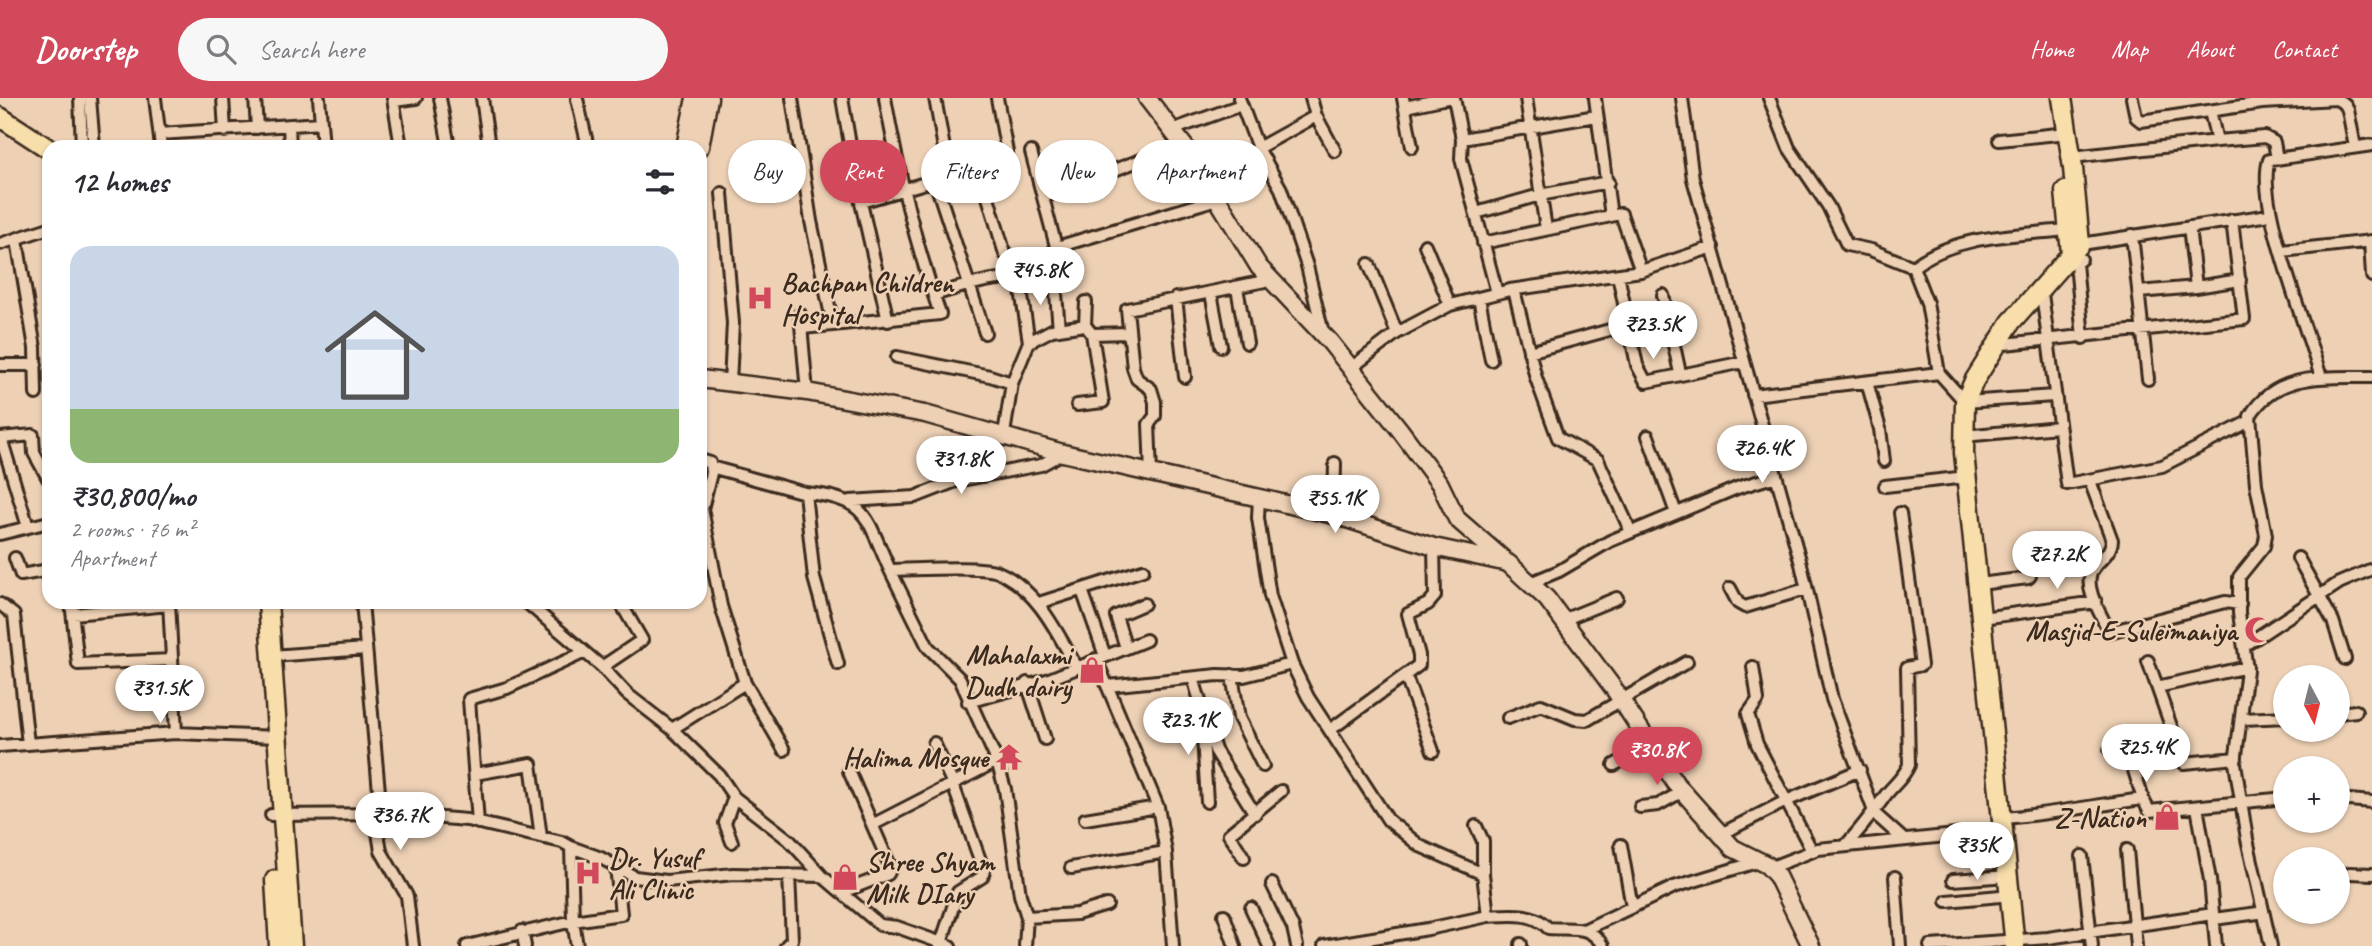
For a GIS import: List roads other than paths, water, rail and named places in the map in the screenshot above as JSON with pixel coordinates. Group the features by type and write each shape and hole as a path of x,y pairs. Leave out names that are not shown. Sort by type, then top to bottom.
{"main road":[{"path":"2052,98 2074,244"},
{"path":"2015,943 2005,824 1967,477 1965,402 1994,345 2074,244 2072,157 2062,98"},
{"path":"0,117 42,144"},
{"path":"257,609 272,736 277,815 279,946"},
{"path":"269,609 272,656 272,736"},
{"path":"277,815 292,946"}],"street":[{"path":"80,98 82,140"},
{"path":"90,98 93,140"},
{"path":"155,98 160,140"},
{"path":"223,98 225,131"},
{"path":"255,98 257,128"},
{"path":"319,98 322,140"},
{"path":"400,140 393,99 416,98"},
{"path":"440,98 448,140"},
{"path":"482,98 488,140"},
{"path":"686,140 695,98"},
{"path":"701,140 709,98"},
{"path":"792,98 811,221 833,326"},
{"path":"842,98 850,140"},
{"path":"885,98 893,140"},
{"path":"935,98 943,140"},
{"path":"997,98 1005,140"},
{"path":"1147,98 1180,140"},
{"path":"1311,98 1316,116 1335,151"},
{"path":"1412,147 1404,102 1447,98"},
{"path":"1454,98 1462,139 1461,159 1497,293"},
{"path":"1526,98 1546,229"},
{"path":"1595,98 1608,182 1609,216"},
{"path":"1682,98 1693,179 1776,476 1832,699 1875,814 1905,840"},
{"path":"1769,98 1789,148 1828,206 1847,245 1871,250 1913,267 1927,303 1939,373 1965,402 2054,396"},
{"path":"2132,98 2136,117 2141,121 2266,100 2342,101 2348,110 2355,147"},
{"path":"2206,98 2217,141"},
{"path":"577,99 586,140"},
{"path":"1172,130 1240,101 1255,140"},
{"path":"1268,142 1316,116"},
{"path":"1462,139 1596,116"},
{"path":"160,134 321,123"},
{"path":"289,126 290,140"},
{"path":"1999,140 2058,134"},
{"path":"2072,157 2265,137 2274,142 2277,159"},
{"path":"2321,378 2269,215 2265,171 2269,160 2372,145"},
{"path":"1031,152 1035,166"},
{"path":"1268,166 1281,189 1307,266 1324,336"},
{"path":"1475,213 1540,195 1608,182"},
{"path":"722,193 733,323 730,383"},
{"path":"861,203 888,321"},
{"path":"803,328 940,314 906,203"},
{"path":"943,203 985,333"},
{"path":"991,203 1005,254"},
{"path":"1045,203 1056,247 1055,286 1059,329"},
{"path":"1056,247 1204,203"},
{"path":"1220,203 1270,280 1351,368 1440,484 1457,519 1530,583 1563,621 1621,699 1683,791 1733,848 1764,865 1777,876 1811,946"},
{"path":"1483,243 1621,214 1641,271"},
{"path":"1913,267 1930,254 1960,243 2074,244 2269,215"},
{"path":"1994,345 2083,338 2244,319 2232,220"},
{"path":"2189,227 2196,287"},
{"path":"0,244 42,231"},
{"path":"2132,235 2148,379"},
{"path":"17,240 36,365 36,394"},
{"path":"2281,251 2371,241 2372,276"},
{"path":"2074,244 2083,338"},
{"path":"1425,245 1450,304"},
{"path":"1351,368 1397,333 1450,304 1514,290 1641,271 1713,247"},
{"path":"1369,264 1397,333"},
{"path":"1618,275 1637,365 1646,382 1744,362"},
{"path":"934,295 970,284 1019,277 1037,278 1055,286"},
{"path":"1004,434 1012,383 1029,342 1019,277"},
{"path":"1151,474 1149,424 1155,416 1155,402 1151,390 1137,379 1127,309 1270,280"},
{"path":"2139,292 2240,280"},
{"path":"2041,286 2067,484 2162,466 2250,421"},
{"path":"1237,288 1247,343"},
{"path":"1514,290 1529,352 1558,438 1598,460 1631,532"},
{"path":"1211,293 1221,346"},
{"path":"1663,295 1680,373"},
{"path":"1176,298 1185,377"},
{"path":"1479,298 1491,360"},
{"path":"1077,405 1103,402 1088,329 1086,302"},
{"path":"800,314 807,392"},
{"path":"1529,352 1628,325"},
{"path":"1029,342 1059,329 1129,332"},
{"path":"897,357 1012,383"},
{"path":"0,365 36,365"},
{"path":"1753,395 1939,373"},
{"path":"2271,946 2241,801 2236,758 2243,719 2247,667 2239,577 2264,546 2266,535 2256,484 2250,421 2255,407 2273,389 2321,378 2372,377"},
{"path":"707,380 807,392 925,414 1004,434 1063,453 1223,492 1259,497 1334,515 1434,547 1508,563"},
{"path":"1867,382 1880,429 1884,461"},
{"path":"1964,436 2058,427"},
{"path":"28,527 1,438 33,435 34,453 42,467"},
{"path":"1648,436 1676,513"},
{"path":"710,467 805,493 832,495 850,501 915,497 957,481 1041,465 1063,453"},
{"path":"707,462 710,463 710,479 707,481"},
{"path":"1334,515 1335,463"},
{"path":"1530,583 1631,532 1776,476"},
{"path":"1885,486 1967,477"},
{"path":"2090,481 2112,540 2108,553 2091,572 2090,590 2109,632 2225,602 2240,604"},
{"path":"805,493 814,578 838,664"},
{"path":"1259,497 1258,518 1270,596 1292,664 1330,730 1388,820 1420,846 1483,874"},
{"path":"850,501 864,515 921,636 928,647 955,673 997,761 1005,789 1020,895 1027,918 1026,946"},
{"path":"1845,846 1875,814 1885,795 1905,776 1909,765 1907,668 1921,665 1900,513"},
{"path":"0,534 42,524"},
{"path":"707,537 715,581 745,683 784,750"},
{"path":"1330,730 1419,665 1419,655 1408,614 1428,604 1435,596 1434,547"},
{"path":"1979,584 2029,578 2029,560 2067,554 2074,555 2091,572"},
{"path":"15,558 21,575 42,571"},
{"path":"2298,558 2333,621 2345,659"},
{"path":"2244,646 2339,583 2372,569"},
{"path":"890,570 998,572 1038,603 1076,666"},
{"path":"1038,603 1143,570"},
{"path":"1730,588 1738,604 1745,607 1806,589"},
{"path":"1082,590 1107,686 1158,807 1166,852 1173,946"},
{"path":"1563,621 1617,598"},
{"path":"1982,618 2096,602"},
{"path":"0,604 14,614 29,744"},
{"path":"1126,648 1116,616 1144,604"},
{"path":"72,609 78,664 172,660"},
{"path":"169,609 176,733"},
{"path":"363,609 381,850 407,896 413,946"},
{"path":"534,609 602,667 627,694 673,729 719,775 734,797 789,841 822,876 880,925 944,945 958,892 984,875 952,782 934,743"},
{"path":"602,667 642,640 624,609"},
{"path":"968,702 1073,671 1076,666 1146,640"},
{"path":"272,656 366,649"},
{"path":"478,823 469,699 508,688 583,653"},
{"path":"2148,661 2184,763 2236,758"},
{"path":"1508,718 1541,705 1575,719 1587,720 1687,662"},
{"path":"1107,686 1232,675 1249,676 1292,664"},
{"path":"1753,667 1758,700 1748,714 1749,720 1812,851"},
{"path":"2157,687 2247,667"},
{"path":"1232,675 1239,718 1263,766"},
{"path":"1406,677 1433,751"},
{"path":"1193,678 1219,759 1255,814"},
{"path":"673,729 745,683"},
{"path":"1027,683 1045,739"},
{"path":"1202,711 1207,802"},
{"path":"2350,712 2356,711"},
{"path":"2243,719 2273,718"},
{"path":"0,746 176,733 272,736"},
{"path":"1614,765 1651,745"},
{"path":"2110,750 2127,748 2149,811 2273,799"},
{"path":"874,824 997,761"},
{"path":"475,774 531,764 541,838"},
{"path":"1721,834 1786,801 1860,770"},
{"path":"842,892 888,874 891,868 849,771"},
{"path":"1244,858 1228,835 1281,791"},
{"path":"1640,807 1658,805 1683,791"},
{"path":"732,842 725,823 734,797"},
{"path":"1324,946 1356,944 1488,915 1523,915 1543,922 1548,928 1586,929 1689,882 1812,851 1905,840 2005,824 2057,814 2073,808 2143,799"},
{"path":"2350,800 2372,802"},
{"path":"1085,819 1158,807"},
{"path":"2197,807 2216,946"},
{"path":"277,815 378,814 478,823 571,847 635,877 667,881 733,874 822,876"},
{"path":"1476,826 1483,841 1483,874 1488,915"},
{"path":"1621,845 1632,907"},
{"path":"571,847 573,921 577,946"},
{"path":"2127,850 2136,946"},
{"path":"1071,868 1166,852"},
{"path":"1959,858 2007,854"},
{"path":"2082,856 2092,946"},
{"path":"467,946 522,931 621,914 616,866"},
{"path":"2350,873 2372,874"},
{"path":"786,946 792,940 789,876"},
{"path":"1953,880 2009,876"},
{"path":"1895,877 1900,946"},
{"path":"1272,884 1293,928 1297,946"},
{"path":"1947,901 2011,895"},
{"path":"1027,918 1077,914 1107,905"},
{"path":"1251,908 1269,946"},
{"path":"1930,946 2015,943 2089,930 2213,916 2258,914"},
{"path":"1224,915 1235,946"},
{"path":"1586,929 1597,935 1603,946"},
{"path":"522,931 525,946"}],"place":[{"name":"Bachpan Children Hospital","path":"760,298"},
{"name":"Masjid-E-Suleimaniya","path":"2258,630"},
{"name":"Mahalaxmi Dudh dairy","path":"1092,670"},
{"name":"Halima Mosque","path":"1009,757"},
{"name":"Z-Nation","path":"2167,817"},
{"name":"Dr. Yusuf Ali Clinic","path":"588,873"},
{"name":"Shree Shyam Milk DIary","path":"845,877"}]}
